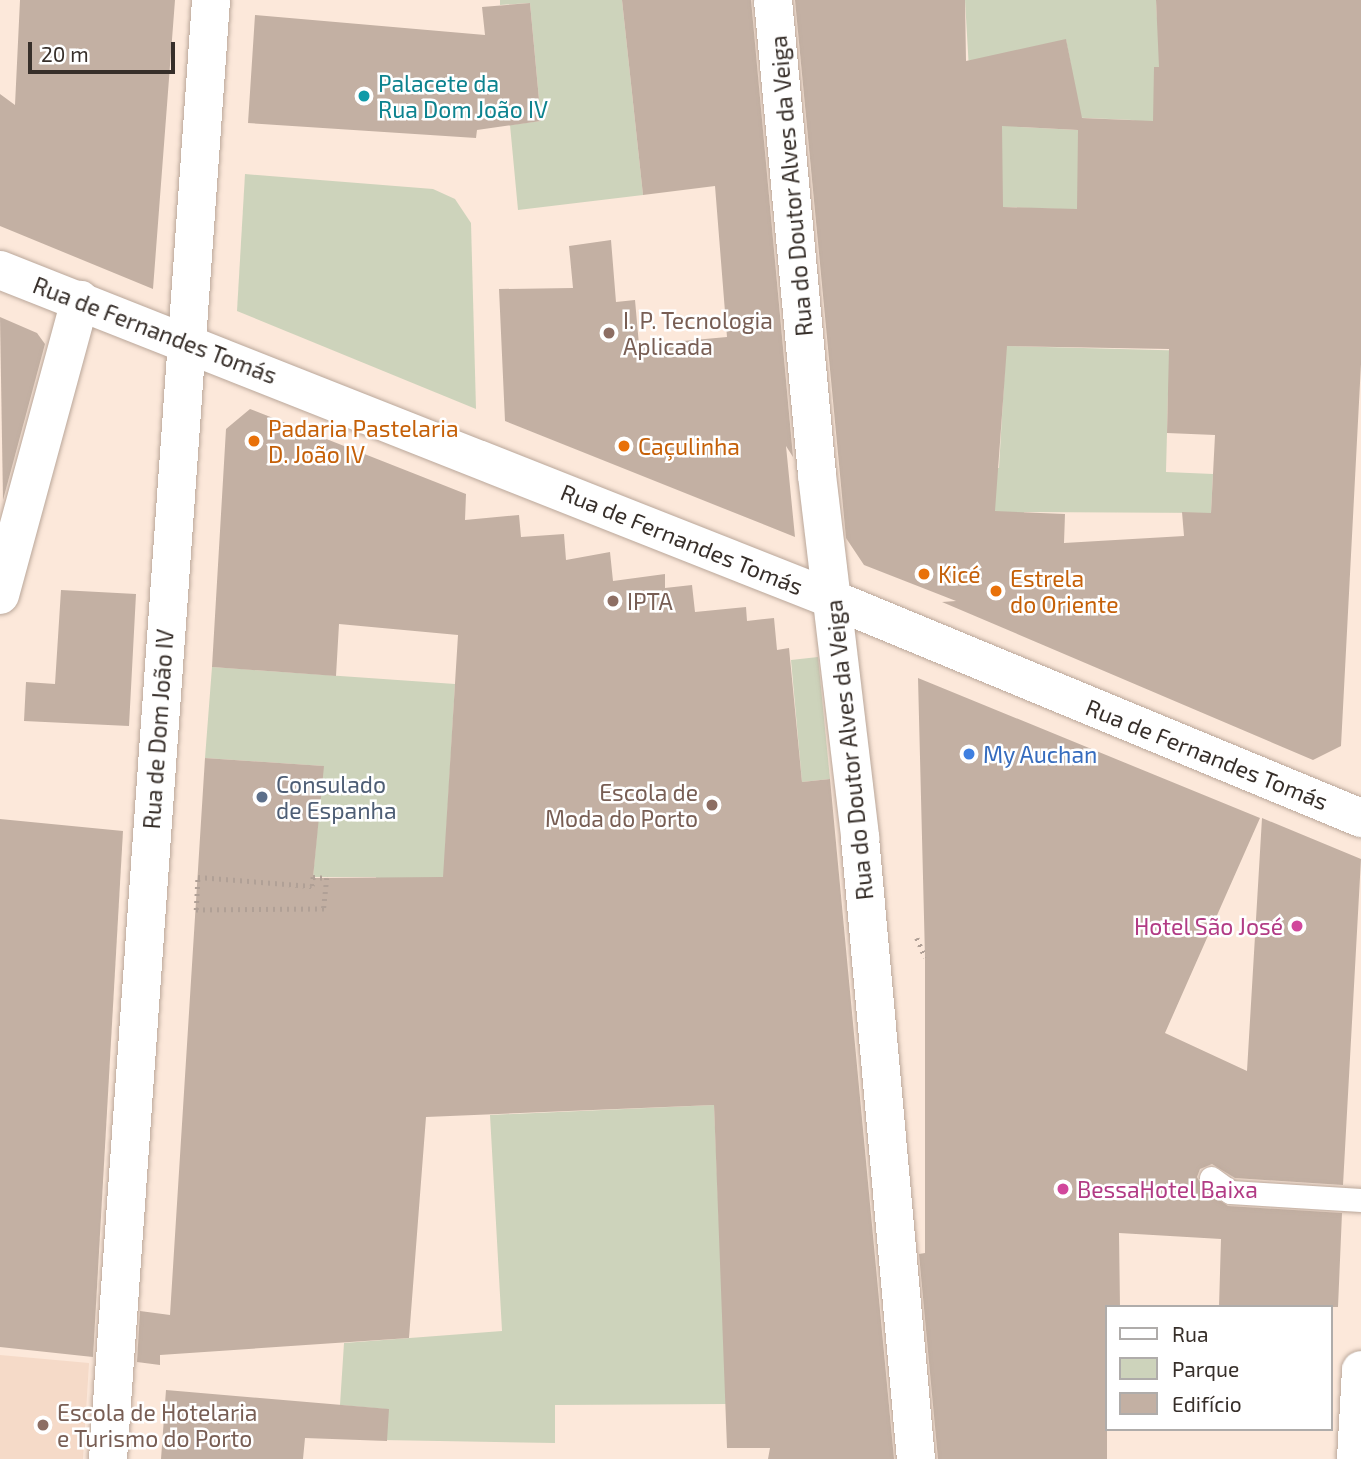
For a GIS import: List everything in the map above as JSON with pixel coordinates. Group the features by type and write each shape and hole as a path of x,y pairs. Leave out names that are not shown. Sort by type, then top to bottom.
{"main road":[{"name":"Rua de Dom João IV","path":"108,1459 211,0"},
{"name":"Rua do Doutor Alves da Veiga","path":"773,0 832,599 850,853 916,1459"},
{"name":"Rua de Fernandes Tomás","path":"0,270 832,599 1361,818"},
{"path":"0,596 79,300"},
{"path":"1356,1459 1361,1370"}],"lane":[{"path":"1211,1178 1222,1198 1361,1200"}],"path":[{"path":"198,877 312,886 313,877 327,878 324,909 196,910 198,877"},
{"path":"917,937 925,957"}],"shaded area":[{"name":"Escola de Hotelaria e Turismo do Porto","path":"0,1355 89,1363 83,1459 0,1459"}],"green space":[{"path":"500,0 622,0 643,195 518,210 510,125 541,121 530,3 500,5"},
{"path":"965,0 1156,0 1157,19 1253,0 1219,67 1154,67 1154,94 1177,135 1132,120 1041,116 1020,127 1078,130 1090,210 1003,207 970,87","holes":["1066,40 1071,66 1037,46"]},
{"path":"245,174 433,189 455,199 471,223 476,409 237,311"},
{"path":"1006,346 1196,351 1168,393 1166,472 1213,474 1211,513 1024,512 1022,557 942,466 999,468"},
{"path":"818,657 830,779 802,782 791,660"},
{"path":"212,667 455,684 442,907 377,908 376,877 313,877 323,766 205,758"},
{"path":"714,1105 727,1404 555,1405 555,1443 382,1440 385,1409 340,1405 344,1343 502,1331 490,1115"}],"building":[{"path":"20,0 175,0 153,289 0,226 0,94 15,105"},
{"path":"622,0 751,0 793,457 786,446 795,537 505,421 499,289 573,288 569,246 611,240 616,302 635,300 639,345 727,337 715,186 643,195"},
{"path":"795,0 965,0 966,61 1066,39 1082,118 1153,121 1154,67 1159,67 1156,0 1361,0 1361,364 1341,746 1313,760 942,602 956,601 864,565 846,538","holes":["1002,126 1078,130 1077,209 1003,207","1007,346 1169,349 1167,433 1215,435 1211,513 1182,512 1184,536 1064,543 1065,514 995,511"]},
{"name":"Palacete da Rua Dom João IV","path":"530,3 541,121 477,130 476,138 248,123 255,15 485,35 482,7"},
{"path":"0,317 37,333 45,344 3,500"},
{"path":"250,409 466,494 465,520 519,515 521,537 564,534 566,560 610,552 613,581 665,574 665,588 692,585 695,612 746,607 747,621 774,618 777,650 789,648 802,782 830,779 894,1459 768,1459 770,1448 727,1448 714,1105 426,1117 409,1338 160,1355 160,1365 137,1362 140,1311 170,1315 205,758 324,766 313,878 443,877 458,635 339,624 336,676 212,667 226,429"},
{"path":"61,590 136,594 129,726 24,721 26,682 55,684"},
{"path":"918,678 1260,818 1165,1033 1247,1071 1262,818 1361,859 1343,1185 1235,1178 1212,1164 1200,1169 1197,1177 1203,1189 1228,1206 1342,1213 1338,1307 1219,1305 1221,1239 1119,1233 1120,1305 1106,1305 1107,1459 938,1459 919,1254 925,1253 925,957"},
{"path":"0,819 123,831 93,1357 0,1347"},
{"path":"166,1390 389,1409 387,1441 305,1438 303,1459 161,1459"}],"place":[{"name":"Palacete da Rua Dom João IV","path":"364,96"},
{"name":"I. P. Tecnologia Aplicada","path":"609,333"},
{"name":"Padaria Pastelaria D. João IV","path":"254,441"},
{"name":"Caçulinha","path":"624,446"},
{"name":"Kicé","path":"924,574"},
{"name":"Estrela do Oriente","path":"996,591"},
{"name":"IPTA","path":"613,601"},
{"name":"My Auchan","path":"969,754"},
{"name":"Consulado de Espanha","path":"262,797"},
{"name":"Escola de Moda do Porto","path":"712,805"},
{"name":"Hotel São José","path":"1297,926"},
{"name":"BessaHotel Baixa","path":"1063,1189"},
{"name":"Escola de Hotelaria e Turismo do Porto","path":"43,1425"}]}
